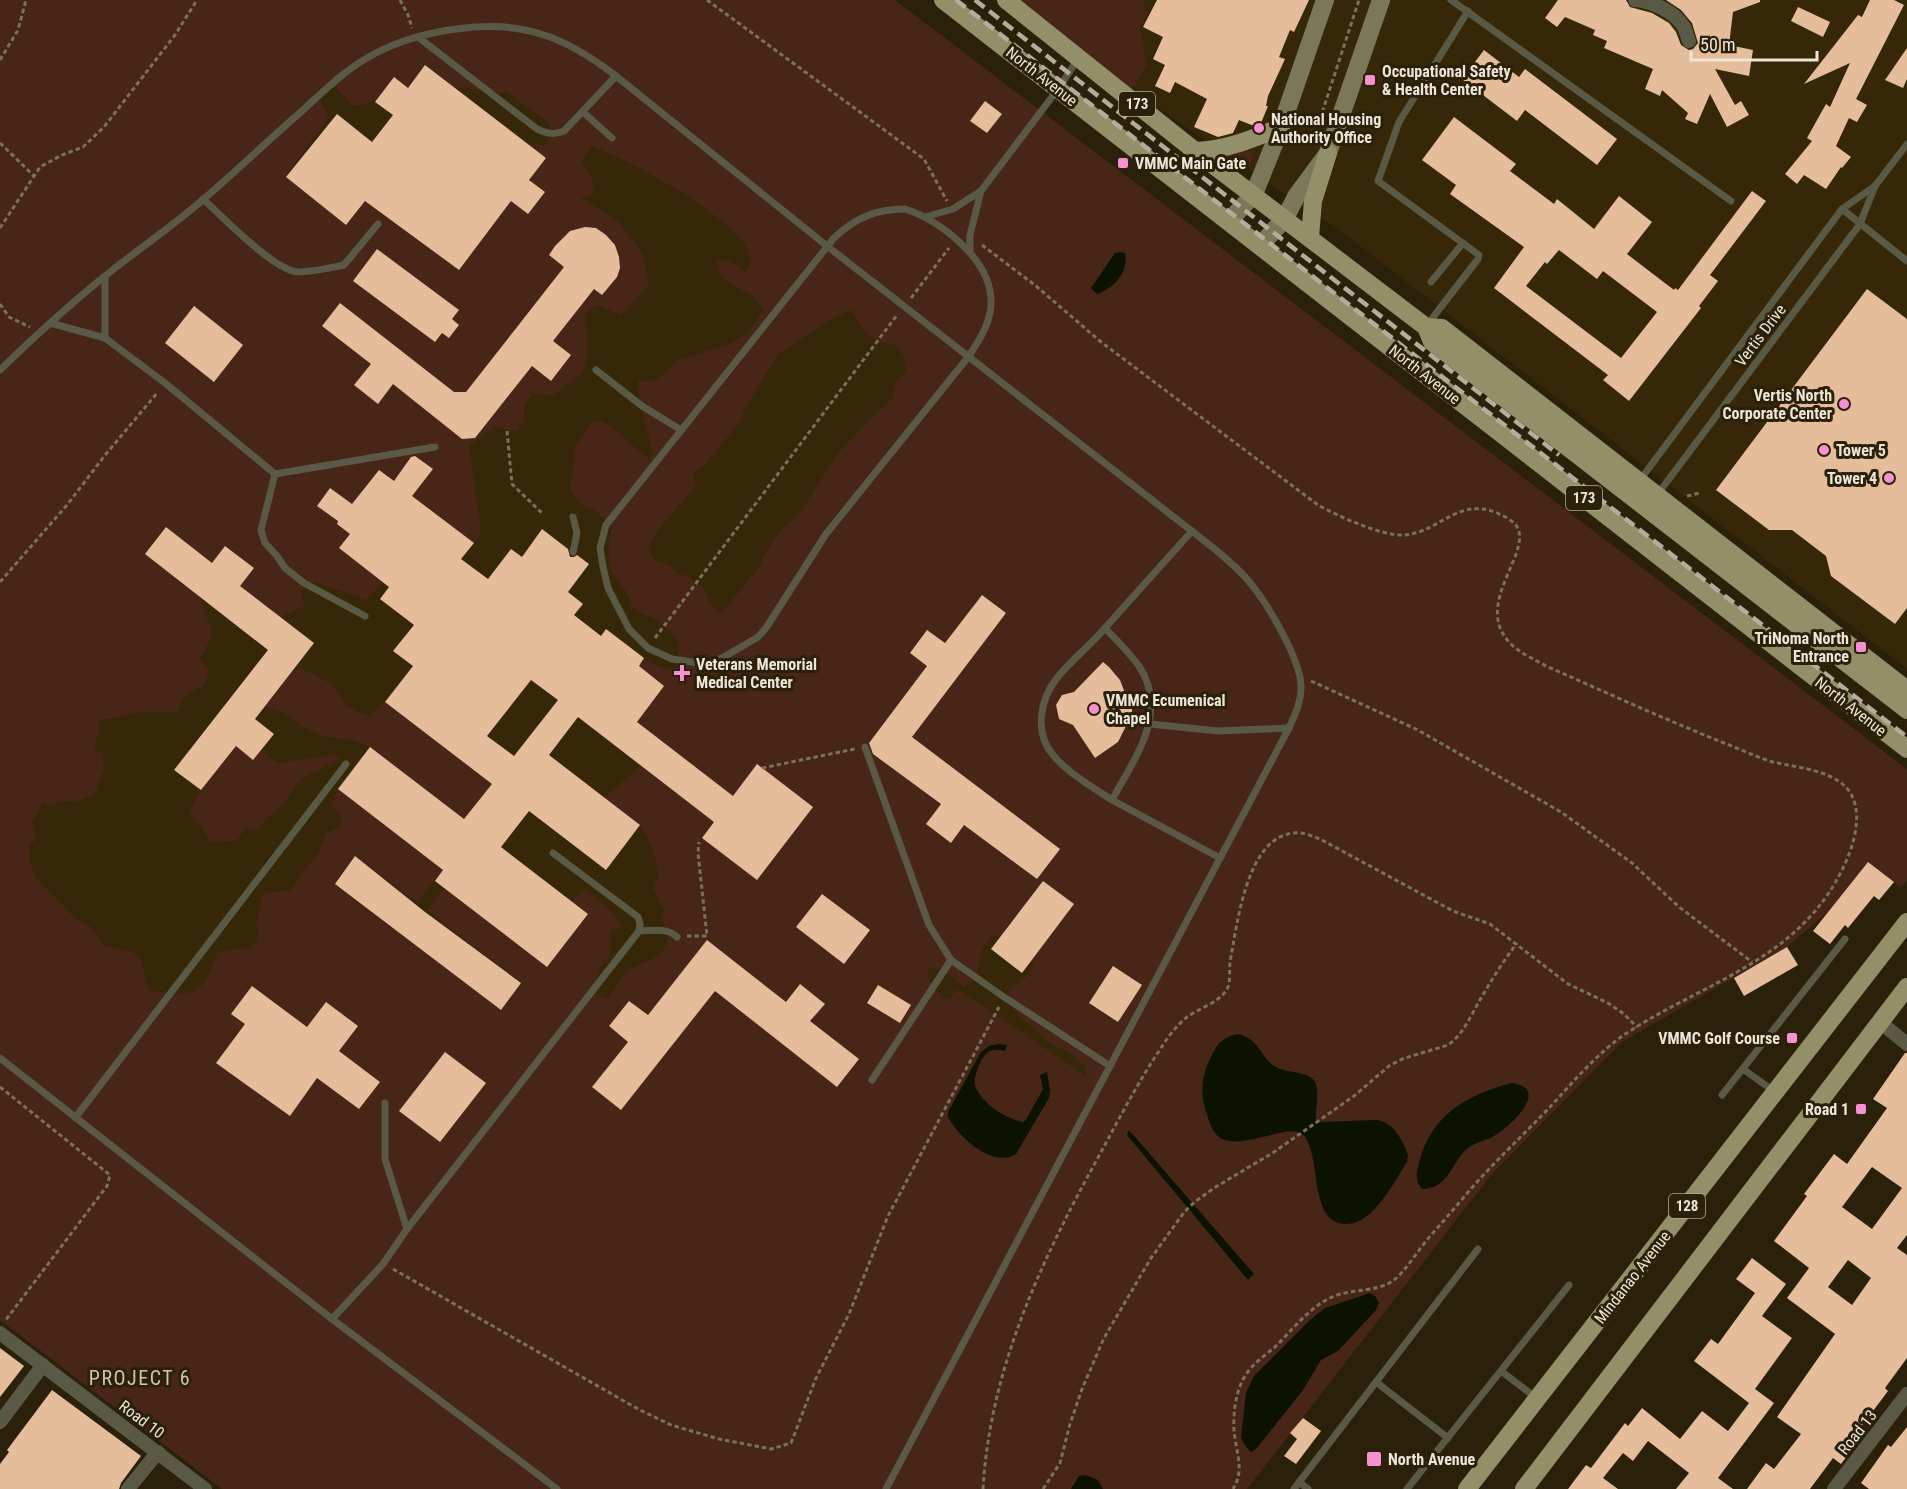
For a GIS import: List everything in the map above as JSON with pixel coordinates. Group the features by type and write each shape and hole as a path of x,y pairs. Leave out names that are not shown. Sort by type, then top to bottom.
{"main road":[{"name":"North Avenue","path":"943,0 1907,749"},
{"name":"North Avenue","path":"1006,0 1196,151 1426,327 1432,342 1661,519 1788,608 1850,656 1907,710"},
{"path":"1229,221 1254,194 1281,127 1324,0"},
{"path":"1310,237 1313,201 1381,0"},
{"path":"1196,151 1235,145 1281,127"},
{"path":"1260,246 1285,218 1297,195 1328,153"},
{"name":"North Avenue","path":"1426,327 1442,328 1640,481 1788,608"},
{"path":"1606,475 1640,481"},
{"path":"1657,495 1661,519"},
{"name":"North Avenue","path":"1850,656 1907,690"},
{"name":"Mindanao Avenue","path":"1467,1489 1907,922"},
{"name":"128","path":"1524,1489 1907,987"}],"street":[{"path":"1635,0 1646,1 1670,13 1684,27 1689,41"},
{"path":"1880,1023 1907,1044"},
{"name":"Road 10","path":"0,1333 205,1489"},
{"path":"0,1422 43,1365"},
{"name":"Road 13","path":"1834,1489 1907,1394"},
{"path":"128,1489 158,1452"}],"lane":[{"path":"1451,0 1731,201"},
{"path":"1426,327 1478,259 1476,253 1378,181 1399,122 1468,11"},
{"path":"0,370 39,332 105,276 203,200 335,81 374,54 418,37 452,30 498,28 540,34 576,50 616,76 904,307 1192,531 1233,564 1256,589 1280,630 1299,674 1301,688 1298,706 1289,728 886,1489"},
{"path":"418,37 537,129 548,134 557,134 564,130 616,76"},
{"path":"925,218 953,210 981,191 1058,89 1079,57"},
{"path":"583,112 612,138"},
{"name":"Vertis Drive","path":"1657,495 1860,224 1875,186 1907,144"},
{"name":"Vertis Drive","path":"1640,481 1842,209 1875,186"},
{"path":"970,252 970,235 981,191"},
{"path":"203,200 258,249 278,263 297,272 344,265 378,224"},
{"path":"905,209 925,218 970,252 987,279 991,300 984,331 969,356 826,534 758,637 724,657 706,662 672,659 648,648 621,618 608,588 600,548 606,525 827,246 851,223 871,213 905,209"},
{"path":"1842,209 1907,261"},
{"path":"1431,282 1463,243"},
{"path":"105,276 105,338"},
{"path":"50,323 105,338 165,383 275,474 435,447"},
{"path":"596,370 642,406 681,430"},
{"path":"275,474 261,530 265,543 285,568 298,578 365,616"},
{"path":"573,517 577,533 573,552"},
{"path":"1192,531 1057,678 1047,693 1042,707 1042,725 1044,737 1052,754 1088,784 1112,800 1220,858"},
{"path":"1105,627 1138,666 1144,676 1151,701 1150,724 1112,800"},
{"path":"1150,724 1218,731 1289,728"},
{"path":"865,747 929,925 951,960 1110,1066"},
{"path":"75,1118 346,764"},
{"path":"332,1319 383,1264 639,931 638,917 554,853"},
{"path":"639,931 661,930 673,933 677,937"},
{"path":"1722,1095 1845,939"},
{"path":"872,1080 951,960"},
{"path":"0,1058 332,1319 558,1489"},
{"path":"1743,1069 1775,1093"},
{"path":"386,1103 385,1159 408,1229"},
{"path":"1294,1489 1479,1249"},
{"path":"1407,1489 1569,1285"},
{"path":"1501,1371 1537,1399"},
{"path":"1376,1382 1448,1438"},
{"path":"1299,1482 1308,1489"}],"path":[{"path":"0,60 18,30 26,0"},
{"path":"0,228 40,167 83,147 105,127 169,44 197,0"},
{"path":"400,0 418,37"},
{"path":"707,0 924,159 953,210"},
{"path":"1320,120 1359,0"},
{"path":"0,143 34,176"},
{"path":"970,235 1036,286 1101,342 1318,505 1336,515 1385,532 1402,535 1414,533 1457,512 1475,509 1491,510 1515,524 1520,536 1518,547 1501,588 1497,608 1502,631 1510,643 1526,655 1690,730 1754,756 1817,772 1844,785 1856,806 1857,826 1843,867 1820,905 1783,943 1618,1039 1488,1170 1418,1248 1401,1275 1379,1288 1338,1295 1317,1304 1251,1368 1239,1388 1235,1403 1234,1432 1239,1457 1239,1473 1233,1489"},
{"path":"648,648 955,240"},
{"path":"0,304 9,317 39,332"},
{"path":"0,582 67,505 165,383"},
{"path":"507,431 512,484 543,513"},
{"path":"1687,496 1700,493"},
{"path":"1299,674 1416,729 1561,812 1632,862 1679,907 1752,962"},
{"path":"762,768 865,747"},
{"path":"983,1489 991,1421 1012,1339 1030,1293 1071,1206 1161,1047 1184,1019 1219,999 1227,989 1229,968 1247,881 1268,846 1282,835 1295,832 1307,834 1335,846 1453,911 1490,924 1568,984 1608,1003 1637,1027"},
{"path":"677,937 707,936 698,853 699,842"},
{"path":"1043,1489 1060,1463 1082,1389 1104,1338 1151,1258 1185,1211 1196,1201 1354,1096 1389,1066 1402,1059 1448,1045 1462,1031 1482,995 1517,943"},
{"path":"383,1264 570,1371 671,1425 719,1439 771,1449 791,1443 816,1378 849,1314 888,1216 1004,997"},
{"path":"0,1087 110,1175 107,1186 0,1328"}],"shaded area":[{"path":"0,0 895,0 1907,769 1907,880 1901,888 1868,862 1828,912 1787,947 1622,1042 1492,1174 1247,1489 222,1489 0,1320","holes":["425,65 454,87 508,93 550,124 547,145 528,144 546,158 529,180 545,192 511,201 493,224 397,162 345,225 286,177 329,117 319,99 334,86 353,106 373,101 394,77 408,88","592,146 630,163 671,186 726,224 742,240 751,262 746,273 731,261 716,260 717,268 724,279 751,295 763,310 748,334 726,345 678,360 657,379 647,382 638,379 641,406 653,454 649,459 604,421 592,422 576,444 570,490 582,504 598,512 612,527 608,554 613,575 628,594 631,605 641,613 657,620 678,640 679,666 670,669 644,658 639,666 664,686 637,722 733,796 757,764 714,822 641,766 604,797 640,825 653,850 659,874 653,890 664,911 662,919 668,941 660,955 626,971 608,999 596,994 596,978 602,965 610,956 610,932 621,928 619,921 611,911 584,890 572,902 588,914 444,888 427,910 521,983 501,1009 335,885 355,856 417,903 443,870 338,789 331,805 342,815 340,826 326,833 317,854 290,890 263,893 256,924 259,930 257,942 247,948 218,952 204,983 199,988 186,993 149,990 141,961 133,952 103,945 90,926 75,918 36,878 30,863 29,846 36,840 32,824 43,803 53,806 60,801 78,801 94,795 104,770 103,754 94,748 99,732 98,720 141,712 177,712 184,698 206,681 209,669 200,659 209,642 211,632 201,598 150,558 168,529 212,563 226,546 254,568 240,586 281,617 305,606 300,591 315,582 366,600 383,582 340,549 350,534 337,524 378,470 474,543 481,531 469,446 495,427 517,431 524,420 524,407 532,394 553,395 582,374 588,355 585,315 597,305 621,315 649,285 643,254 618,221 581,198 594,193 592,178 582,161","851,310 868,334 879,341 893,344 899,349 903,355 906,370 896,382 892,399 839,452 799,514 778,533 759,567 720,615 706,596 704,588 688,576 676,573 671,566 654,560 648,548 664,523 695,487 693,472 703,467 741,421 744,409 780,353 829,321","982,595 912,737 1059,849 1037,879 964,825 951,843 926,824 941,804 866,747 927,666 910,653 927,630 945,643","1103,663 1115,674 1127,698 1129,724 1126,723 1118,742 1095,758 1073,725 1059,719 1056,705 1062,695 1072,694","1042,883 1074,905 1034,957 1029,973 1023,980 1008,989 1013,1010 1048,1042 1070,1053 1086,1067 1086,1076 957,989 949,999 933,988 928,970 933,967 951,975 964,987 976,978 983,949 989,939 994,935 1001,937","708,940 786,1002 800,984 824,1003 810,1021 859,1059 837,1086 715,991 621,1110 592,1087 628,1042 609,1026 629,1001 648,1015"]},
{"path":"1017,0 1907,0 1907,669 1347,236 1131,90"},
{"path":"1017,0 1143,0 1148,13 1140,28 1147,66 1131,90"},
{"name":"Veterans Memorial Medical Center","path":"499,39 1226,566 1095,1083 804,1181 342,1314 50,912 16,830 112,289 338,82"},
{"path":"1255,150 1247,173 1223,155"},
{"path":"1115,253 1125,253 1126,260 1122,273 1109,288 1097,294 1091,288"},
{"path":"300,668 321,678 333,687 339,692 346,706 368,716 385,702 492,784 464,819 370,747 351,740 321,736 301,726 286,714 265,706 292,671"},
{"path":"236,746 253,760 261,750 277,763 335,755 341,758 301,779 280,808 264,820 261,827 244,830 237,841 209,842 200,824 193,820 189,811 201,790"},
{"path":"1238,1034 1252,1041 1266,1059 1276,1067 1312,1078 1317,1091 1316,1120 1318,1122 1377,1120 1388,1124 1400,1138 1408,1155 1407,1162 1388,1193 1361,1220 1350,1224 1339,1223 1326,1214 1320,1199 1311,1151 1305,1136 1292,1131 1255,1139 1227,1141 1220,1138 1213,1130 1203,1100 1204,1074 1220,1043 1227,1037"},
{"path":"1007,1045 1005,1051 994,1050 987,1053 975,1076 975,1085 982,1098 1001,1113 1023,1122 1043,1089 1040,1075 1047,1072 1050,1090 1049,1098 1016,1154 1007,1157 987,1154 977,1148 959,1133 948,1117 948,1112 981,1052 989,1046"},
{"path":"1512,1083 1523,1087 1528,1093 1528,1100 1517,1117 1494,1136 1468,1148 1438,1185 1422,1189 1417,1177 1419,1163 1432,1132 1442,1120 1466,1101"},
{"path":"1129,1130 1254,1274 1248,1280 1127,1135"},
{"path":"1370,1293 1379,1303 1376,1310 1338,1351 1321,1360 1303,1390 1257,1448 1251,1452 1241,1438 1246,1393 1254,1376 1325,1308"},
{"path":"1086,1475 1098,1480 1103,1489 1071,1489 1079,1476"}],"building":[{"path":"1157,0 1309,0 1294,32 1290,30 1279,57 1285,59 1268,96 1266,106 1268,106 1261,123 1254,126 1239,120 1233,133 1218,137 1194,127 1207,99 1175,82 1170,93 1155,86 1165,65 1153,59 1163,37 1143,27"},
{"path":"1558,0 1626,0 1630,7 1652,13 1669,23 1676,32 1681,45 1689,50 1698,43 1692,23 1681,10 1666,0 1760,0 1760,2 1733,12 1729,45 1753,50 1749,76 1715,69 1735,105 1741,101 1749,115 1727,127 1710,94 1697,124 1685,119 1688,113 1662,90 1660,96 1645,89 1653,69 1604,48 1607,41 1593,35 1595,30 1565,17 1557,27 1545,18"},
{"path":"1870,0 1894,0 1904,5 1856,99 1867,105 1857,122 1849,118 1836,146 1851,157 1826,189 1804,175 1797,184 1785,174 1812,141 1807,138 1826,104 1830,107 1850,63 1804,84 1858,15 1862,17"},
{"path":"1798,7 1830,22 1823,37 1791,21"},
{"path":"1907,48 1907,79 1903,88 1885,80"},
{"path":"1484,50 1519,77 1525,69 1617,139 1597,165 1525,110 1517,121 1462,79"},
{"path":"425,65 546,158 529,180 545,192 528,214 511,201 459,270 365,201 346,225 286,177 337,114 372,142 393,115 375,102 394,77 408,88"},
{"path":"985,101 1002,114 987,133 970,121"},
{"path":"1454,117 1516,164 1510,171 1554,204 1557,199 1594,229 1619,196 1652,222 1627,254 1674,290 1675,288 1678,290 1752,191 1766,201 1710,275 1718,281 1699,306 1701,308 1629,401 1603,380 1608,375 1494,288 1524,247 1450,194 1456,185 1422,160","holes":["1559,250 1597,279 1603,271 1657,312 1621,358 1526,286 1545,262 1547,264"]},
{"path":"585,227 596,228 615,245 620,268 617,277 602,295 594,289 553,341 571,355 551,381 532,366 475,438 462,439 393,384 378,404 354,385 371,364 322,326 340,303 454,392 466,392 564,267 549,255 555,246 570,231"},
{"path":"377,249 459,310 452,319 459,325 449,338 442,333 435,342 353,281"},
{"name":"Vertis North Corporate Center","path":"1867,289 1907,319 1907,608 1895,624 1831,576 1826,556 1792,530 1769,530 1716,490"},
{"path":"194,306 243,345 214,382 165,343"},
{"path":"415,456 433,469 412,496 474,543 461,559 488,579 511,549 522,557 542,529 568,549 570,557 577,555 589,564 568,592 583,604 574,615 601,636 606,629 644,658 639,666 664,686 637,722 733,796 757,764 813,807 757,880 702,838 714,822 578,717 549,755 640,825 606,870 529,811 501,847 588,914 547,967 435,881 443,870 338,789 370,747 464,819 492,784 385,702 413,666 393,651 414,625 380,599 389,587 339,548 350,534 337,524 338,521 317,506 330,488 352,504 379,470 394,481 411,457","holes":["531,680 558,700 514,756 487,736"]},
{"path":"166,527 212,563 225,546 254,568 240,586 314,643 255,719 274,734 253,760 236,746 201,790 174,770 268,650 145,554"},
{"path":"982,595 1006,613 912,737 1060,849 1037,879 964,825 951,843 926,824 941,804 873,754 869,743 927,666 910,653 927,630 945,643"},
{"name":"VMMC Ecumenical Chapel","path":"1103,662 1120,680 1128,701 1132,702 1132,712 1129,724 1118,742 1095,758 1073,725 1059,719 1056,705 1062,695 1074,692"},
{"path":"355,856 425,912 521,983 501,1010 335,884"},
{"path":"1868,862 1894,882 1879,900 1874,896 1848,928 1845,925 1830,944 1813,931"},
{"path":"1043,881 1074,904 1022,973 991,949"},
{"path":"822,894 870,930 844,964 796,927"},
{"path":"707,940 786,1002 800,984 825,1004 810,1021 859,1059 837,1087 715,991 621,1110 592,1087 628,1042 609,1026 629,1001 648,1015"},
{"path":"1787,947 1798,965 1744,996 1734,978"},
{"path":"1113,966 1142,985 1118,1022 1089,1003"},
{"path":"878,985 911,1005 900,1023 867,1003"},
{"path":"252,986 307,1027 326,1002 358,1026 339,1051 380,1082 359,1109 317,1078 290,1116 216,1063 245,1024 231,1014"},
{"path":"445,1052 486,1083 440,1142 399,1111"},
{"path":"1907,1053 1907,1235 1897,1248 1907,1255 1907,1358 1885,1388 1888,1391 1861,1427 1866,1431 1841,1464 1833,1458 1810,1489 1747,1489 1766,1463 1774,1469 1801,1434 1777,1417 1835,1334 1787,1298 1809,1268 1774,1241 1807,1196 1804,1194 1834,1154 1847,1164 1887,1108 1873,1099","holes":["1872,1167 1902,1188 1872,1229 1842,1207","1848,1260 1871,1278 1852,1305 1828,1287"]},
{"path":"1752,1258 1786,1284 1762,1316 1792,1338 1755,1389 1774,1403 1718,1478 1733,1489 1676,1489 1689,1473 1648,1441 1633,1461 1623,1453 1603,1478 1618,1489 1568,1489 1586,1465 1591,1468 1625,1423 1628,1426 1642,1408 1680,1439 1702,1411 1728,1431 1749,1403 1694,1361 1711,1339 1718,1344 1755,1293 1736,1279"},
{"path":"0,1348 24,1366 0,1397"},
{"path":"52,1390 141,1456 119,1489 0,1489 0,1464 9,1452 7,1450"},
{"path":"1303,1418 1321,1431 1296,1464 1284,1456 1297,1439 1290,1433"},
{"path":"1907,1427 1907,1489 1869,1489 1861,1483 1888,1445 1891,1447"}],"railway":[{"path":"956,0 1907,737"},
{"path":"975,0 1559,455"}],"place":[{"name":"Occupational Safety & Health Center","path":"1370,80"},
{"name":"National Housing Authority Office","path":"1259,128"},
{"name":"VMMC Main Gate","path":"1123,163"},
{"name":"Vertis North Corporate Center","path":"1844,404"},
{"name":"Tower 5","path":"1824,450"},
{"name":"Tower 4","path":"1889,478"},
{"name":"TriNoma North Entrance","path":"1861,647"},
{"name":"Veterans Memorial Medical Center","path":"682,673"},
{"name":"VMMC Ecumenical Chapel","path":"1094,709"},
{"name":"VMMC Golf Course","path":"1792,1038"},
{"name":"Road 1","path":"1861,1109"},
{"name":"North Avenue","path":"1374,1459"}],"district":[{"name":"PROJECT 6","path":"140,1378"}]}
